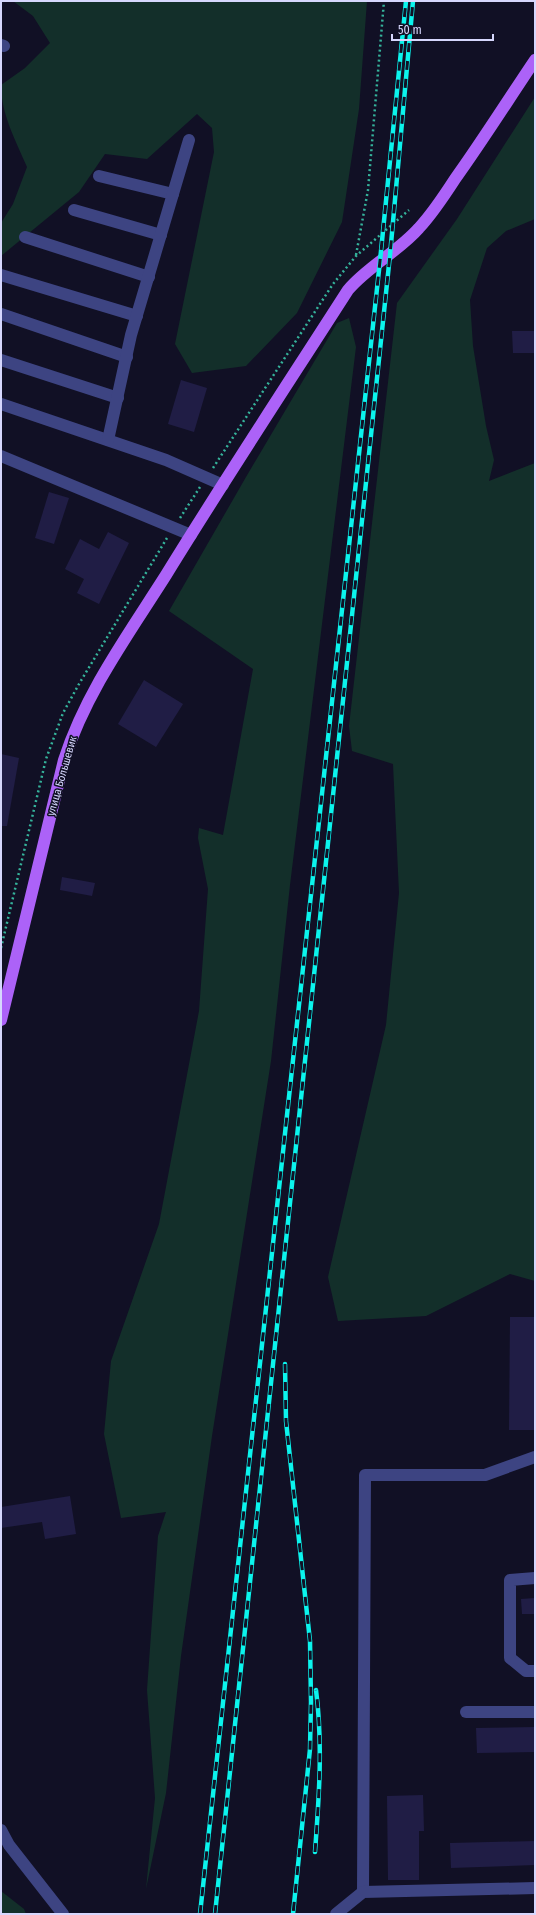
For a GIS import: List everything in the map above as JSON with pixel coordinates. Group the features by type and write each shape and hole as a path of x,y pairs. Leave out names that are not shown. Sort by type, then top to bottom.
{"main road":[{"name":"улица Большевик","path":"1,1020 5,991 64,760 73,734 92,693 348,290 370,269 409,239 431,214 495,122 534,61"}],"street":[{"path":"108,440 137,316 189,140"},
{"path":"100,176 173,194"},
{"path":"74,210 161,235"},
{"path":"25,237 149,277"},
{"path":"1,274 137,316"},
{"path":"1,314 127,357"},
{"path":"1,360 118,398"},
{"path":"1,404 166,460 223,485"},
{"path":"1,456 191,535"},
{"path":"363,1892 365,1474 485,1475 535,1457"},
{"path":"535,1578 510,1580 510,1658 526,1671 535,1671"},
{"path":"466,1712 535,1712"},
{"path":"1,1830 9,1845 63,1914"},
{"path":"336,1914 363,1892 535,1888"}],"path":[{"path":"356,256 368,190 384,1"}],"green space":[{"path":"13,1 367,1 359,109 342,222 297,313 246,366 192,373 175,344 214,152 212,128 197,114 147,159 105,154 79,192 1,256 1,223 13,204 27,167 6,117 1,85 25,68 50,43 33,16"},
{"path":"535,97 535,219 506,231 487,248 470,300 473,346 486,426 494,460 489,481 535,463 535,1281 510,1274 426,1316 338,1321 328,1277 386,1025 399,893 393,764 352,751 349,726 397,303 457,219"},
{"path":"349,318 356,347 290,885 271,1061 212,1436 181,1656 166,1793 146,1889 155,1798 147,1690 158,1536 166,1512 121,1518 104,1434 111,1361 159,1224 199,1011 208,889 198,838 199,828 223,835 253,669 169,611 337,323"},
{"path":"1,1891 24,1909 26,1914 1,1914"}],"building":[{"path":"512,331 534,331 535,353 513,353"},
{"path":"181,380 207,388 194,432 168,424"},
{"path":"49,492 69,498 54,544 35,538"},
{"path":"108,532 129,543 99,604 77,593 84,579 65,569 80,539 99,549"},
{"path":"144,680 183,704 156,747 118,724"},
{"path":"1,754 19,758 7,826 1,826"},
{"path":"62,877 95,883 92,896 60,890"},
{"path":"510,1317 535,1317 535,1430 509,1430"},
{"path":"70,1496 76,1534 45,1539 42,1522 1,1528 1,1507"},
{"path":"535,1598 535,1614 522,1614 521,1599"},
{"path":"535,1727 535,1752 477,1753 476,1728"},
{"path":"423,1795 424,1831 419,1831 419,1880 388,1880 387,1796"},
{"path":"535,1841 535,1865 451,1868 450,1843"}],"railway":[{"path":"200,1914 380,261 406,1"},
{"path":"215,1914 390,255 413,1"},
{"path":"285,1364 286,1421 310,1641 311,1702 310,1749 293,1914"},
{"path":"315,1852 320,1751 316,1690"}]}
